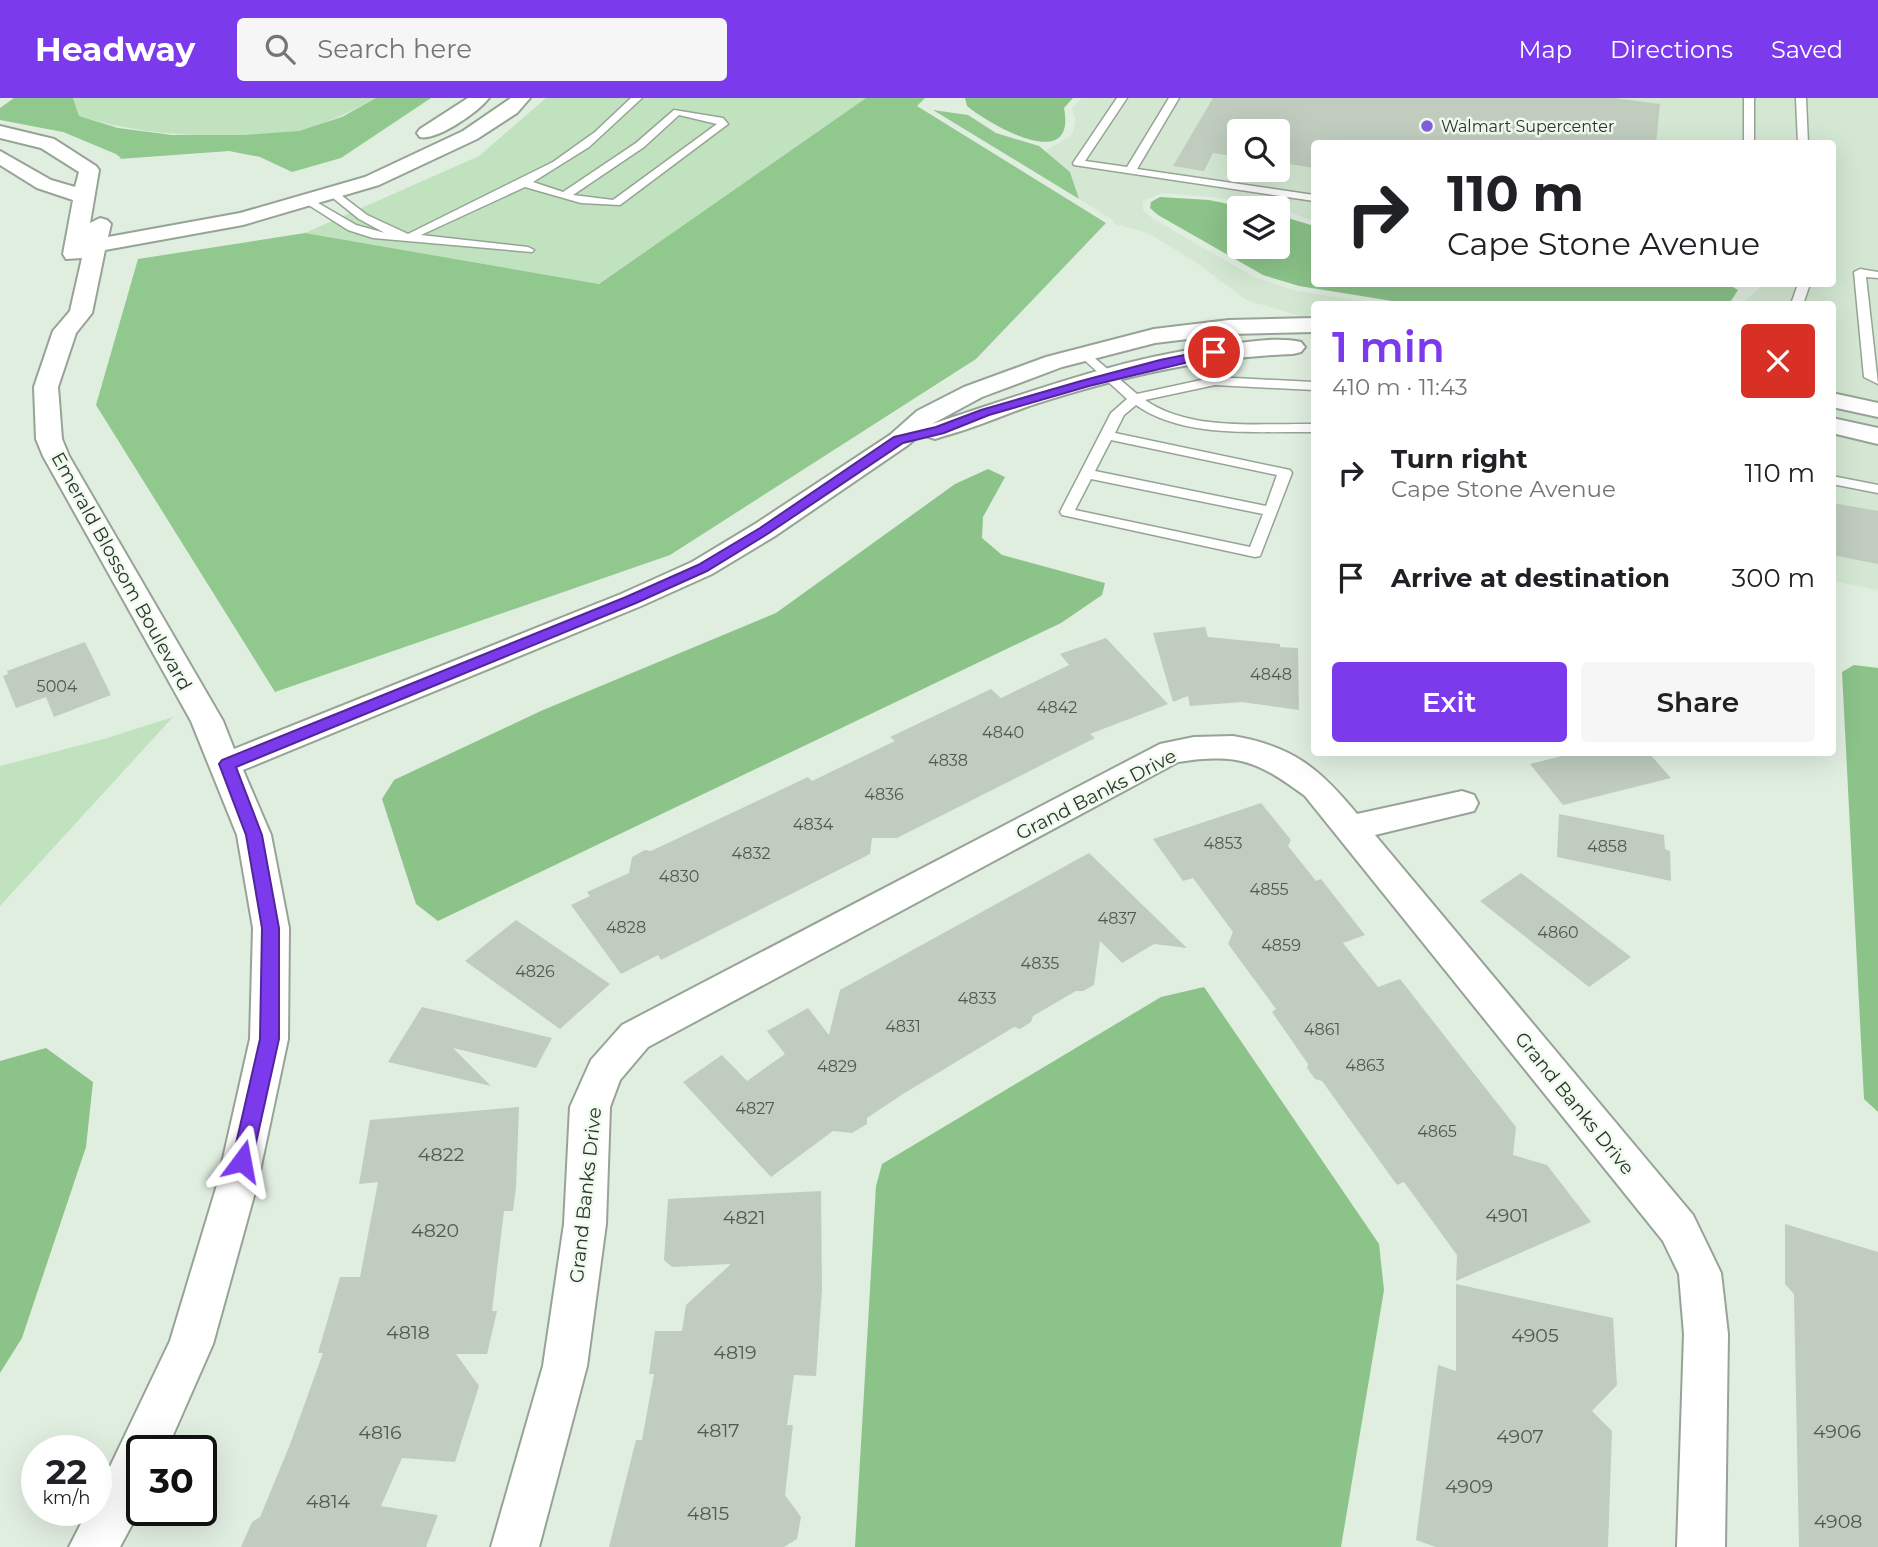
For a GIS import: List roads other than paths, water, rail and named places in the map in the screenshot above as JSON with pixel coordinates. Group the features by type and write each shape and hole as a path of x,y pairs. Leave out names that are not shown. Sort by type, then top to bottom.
{"street":[{"path":"390,151 461,113 480,98"},
{"path":"85,248 243,219 309,202 372,181 431,156 500,116 520,98"},
{"name":"Emerald Blossom Boulevard","path":"0,132 37,137 89,170 82,196 98,224 85,248 82,313 65,331 46,387 45,412 49,439 56,456 207,721 227,764 254,835 271,928 270,1039 237,1185 191,1344 150,1435"},
{"path":"4,159 55,146"},
{"path":"4,159 44,184 82,196"},
{"path":"181,210 241,198 351,167"},
{"path":"227,764 631,600 702,568 765,530 899,440 926,416 973,392 1084,353 1154,336 1229,327 1311,325"},
{"path":"899,440 940,430 985,413 1112,376 1214,352 1311,347"},
{"path":"1836,401 1878,410"},
{"path":"1836,426 1878,436"},
{"name":"Grand Banks Drive","path":"515,1547 525,1520 565,1366 585,1224 590,1107 605,1071 635,1036 1171,752 1211,745 1251,750 1286,764 1317,788 1678,1228 1700,1273 1706,1334 1701,1547"},
{"path":"1351,828 1462,803"},
{"name":"Emerald Blossom Boulevard","path":"93,1547 126,1488"}],"lane":[{"path":"405,237 524,183 587,146 637,98"},
{"path":"1122,98 1078,163 1311,198"},
{"path":"1131,170 1174,98"},
{"path":"1749,98 1749,140"},
{"path":"1801,98 1803,140"},
{"path":"524,183 565,195 602,205 616,203 723,124 719,120 680,108 640,145 565,195"},
{"path":"333,194 363,217 405,237"},
{"path":"309,202 361,234 528,250"},
{"path":"1875,374 1860,272 1878,275"},
{"path":"1084,353 1156,412 1198,423 1311,428"},
{"path":"1107,435 1285,473 1255,552 1067,512 1118,413 1136,398 1172,388 1215,381 1311,386"},
{"path":"1087,474 1271,511"},
{"path":"1836,481 1878,489"}],"place":[{"name":"Walmart Supercenter","path":"1427,126"}]}
